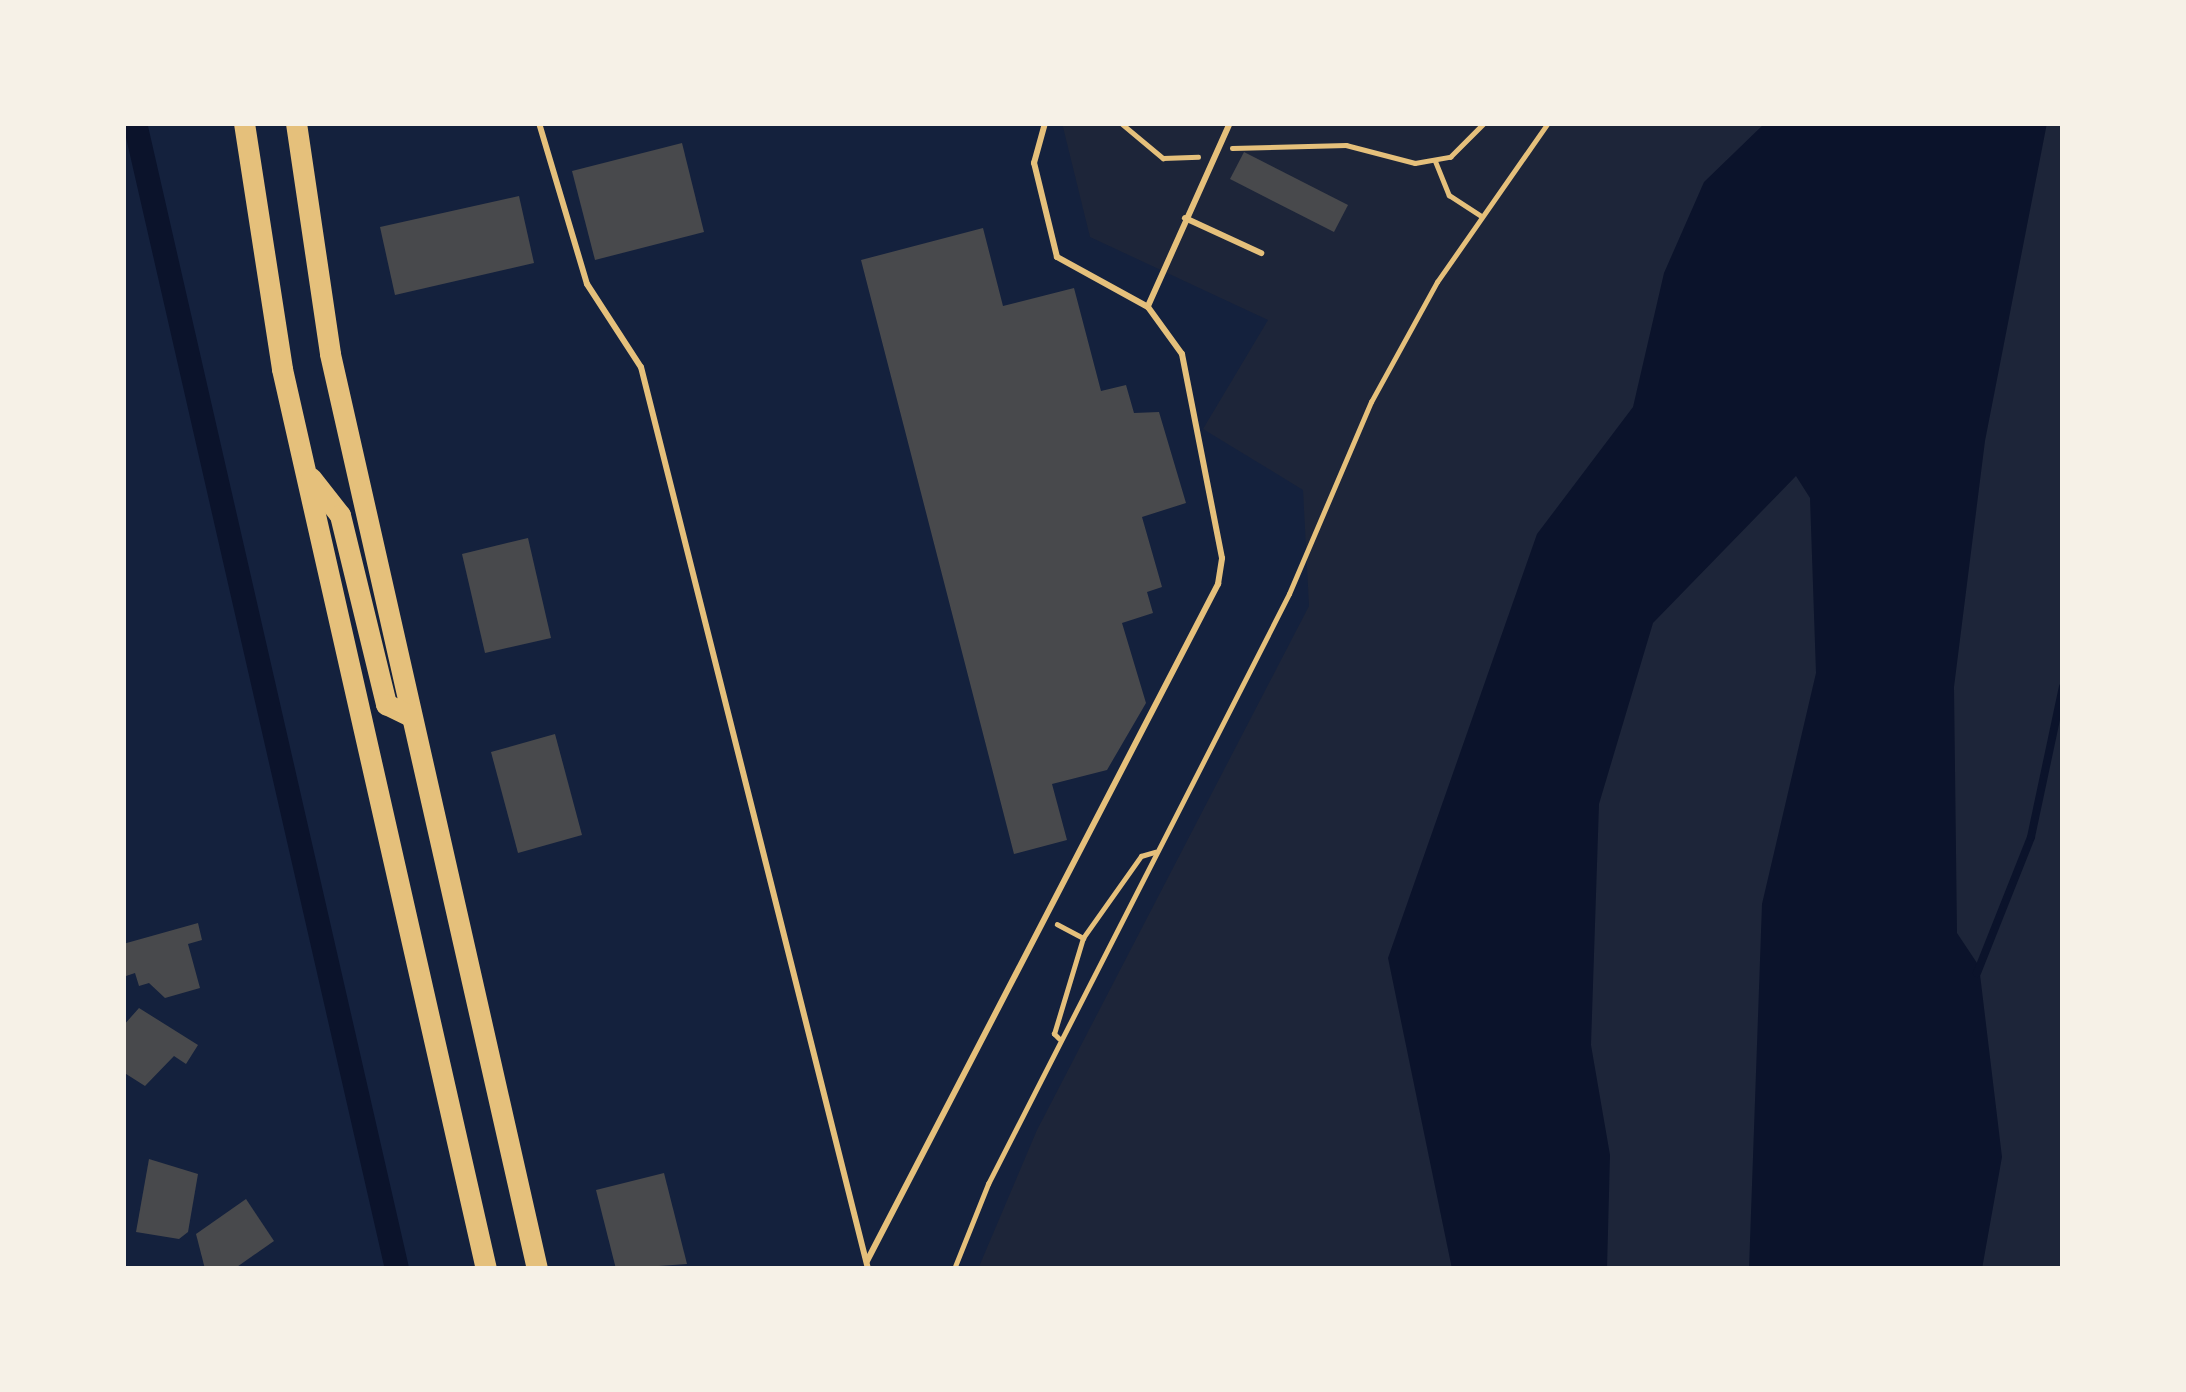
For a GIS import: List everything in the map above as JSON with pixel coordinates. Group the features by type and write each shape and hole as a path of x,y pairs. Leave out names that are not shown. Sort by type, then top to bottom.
{"main road":[{"path":"244,123 260,256 486,1269"},
{"path":"296,123 330,354 537,1269"},
{"path":"307,473 340,515 386,704 411,716"}],"lane":[{"path":"539,123 587,284 641,367 867,1265"},
{"path":"867,1265 1218,584 1222,558 1182,354 1148,307 1057,257 1034,163 1045,123"},
{"path":"1148,307 1211,152 1230,123"},
{"path":"1185,218 1261,253"}],"path":[{"path":"1121,123 1163,158 1279,142 1435,160 1462,148 1484,123"},
{"path":"954,1269 1060,1040 1288,594 1371,402 1480,216 1548,123"},
{"path":"1435,160 1449,195 1480,216"},
{"path":"1060,1040 1054,1034 1083,938 1141,856 1155,852"},
{"path":"1047,919 1083,938"}],"shaded area":[{"path":"1062,123 2063,123 2063,1269 978,1269 1037,1130 1309,606 1303,490 1203,429 1268,320 1090,237"},
{"path":"1765,123 2047,123 1985,441 1954,687 1957,933 1979,966 2002,1157 1982,1269 1749,1269 1762,904 1816,673 1810,498 1796,476 1653,623 1599,804 1591,1045 1610,1155 1607,1269 1452,1269 1388,958 1537,534 1633,407 1664,273 1704,182"}],"building":[{"path":"682,143 704,232 595,260 572,171"},
{"path":"1244,152 1348,205 1334,232 1230,179"},
{"path":"519,196 534,263 395,295 380,227"},
{"path":"983,228 1003,306 1074,288 1101,391 1126,385 1134,413 1159,412 1186,503 1142,517 1162,587 1147,592 1153,613 1122,623 1146,703 1107,770 1052,784 1067,840 1014,854 861,260"},
{"path":"528,538 551,638 485,653 462,554"},
{"path":"555,734 582,835 518,853 491,752"},
{"path":"198,923 202,940 188,944 200,988 165,998 149,983 139,986 135,973 123,977 123,944"},
{"path":"139,1008 198,1045 186,1064 174,1056 145,1086 123,1072 123,1026"},
{"path":"149,1159 198,1174 188,1232 179,1239 136,1232"},
{"path":"664,1173 687,1264 616,1269 596,1190"},
{"path":"246,1199 274,1241 234,1269 205,1269 196,1234"}],"waterway":[{"path":"135,123 397,1269"},
{"path":"1977,973 2031,837 2063,687"}]}
